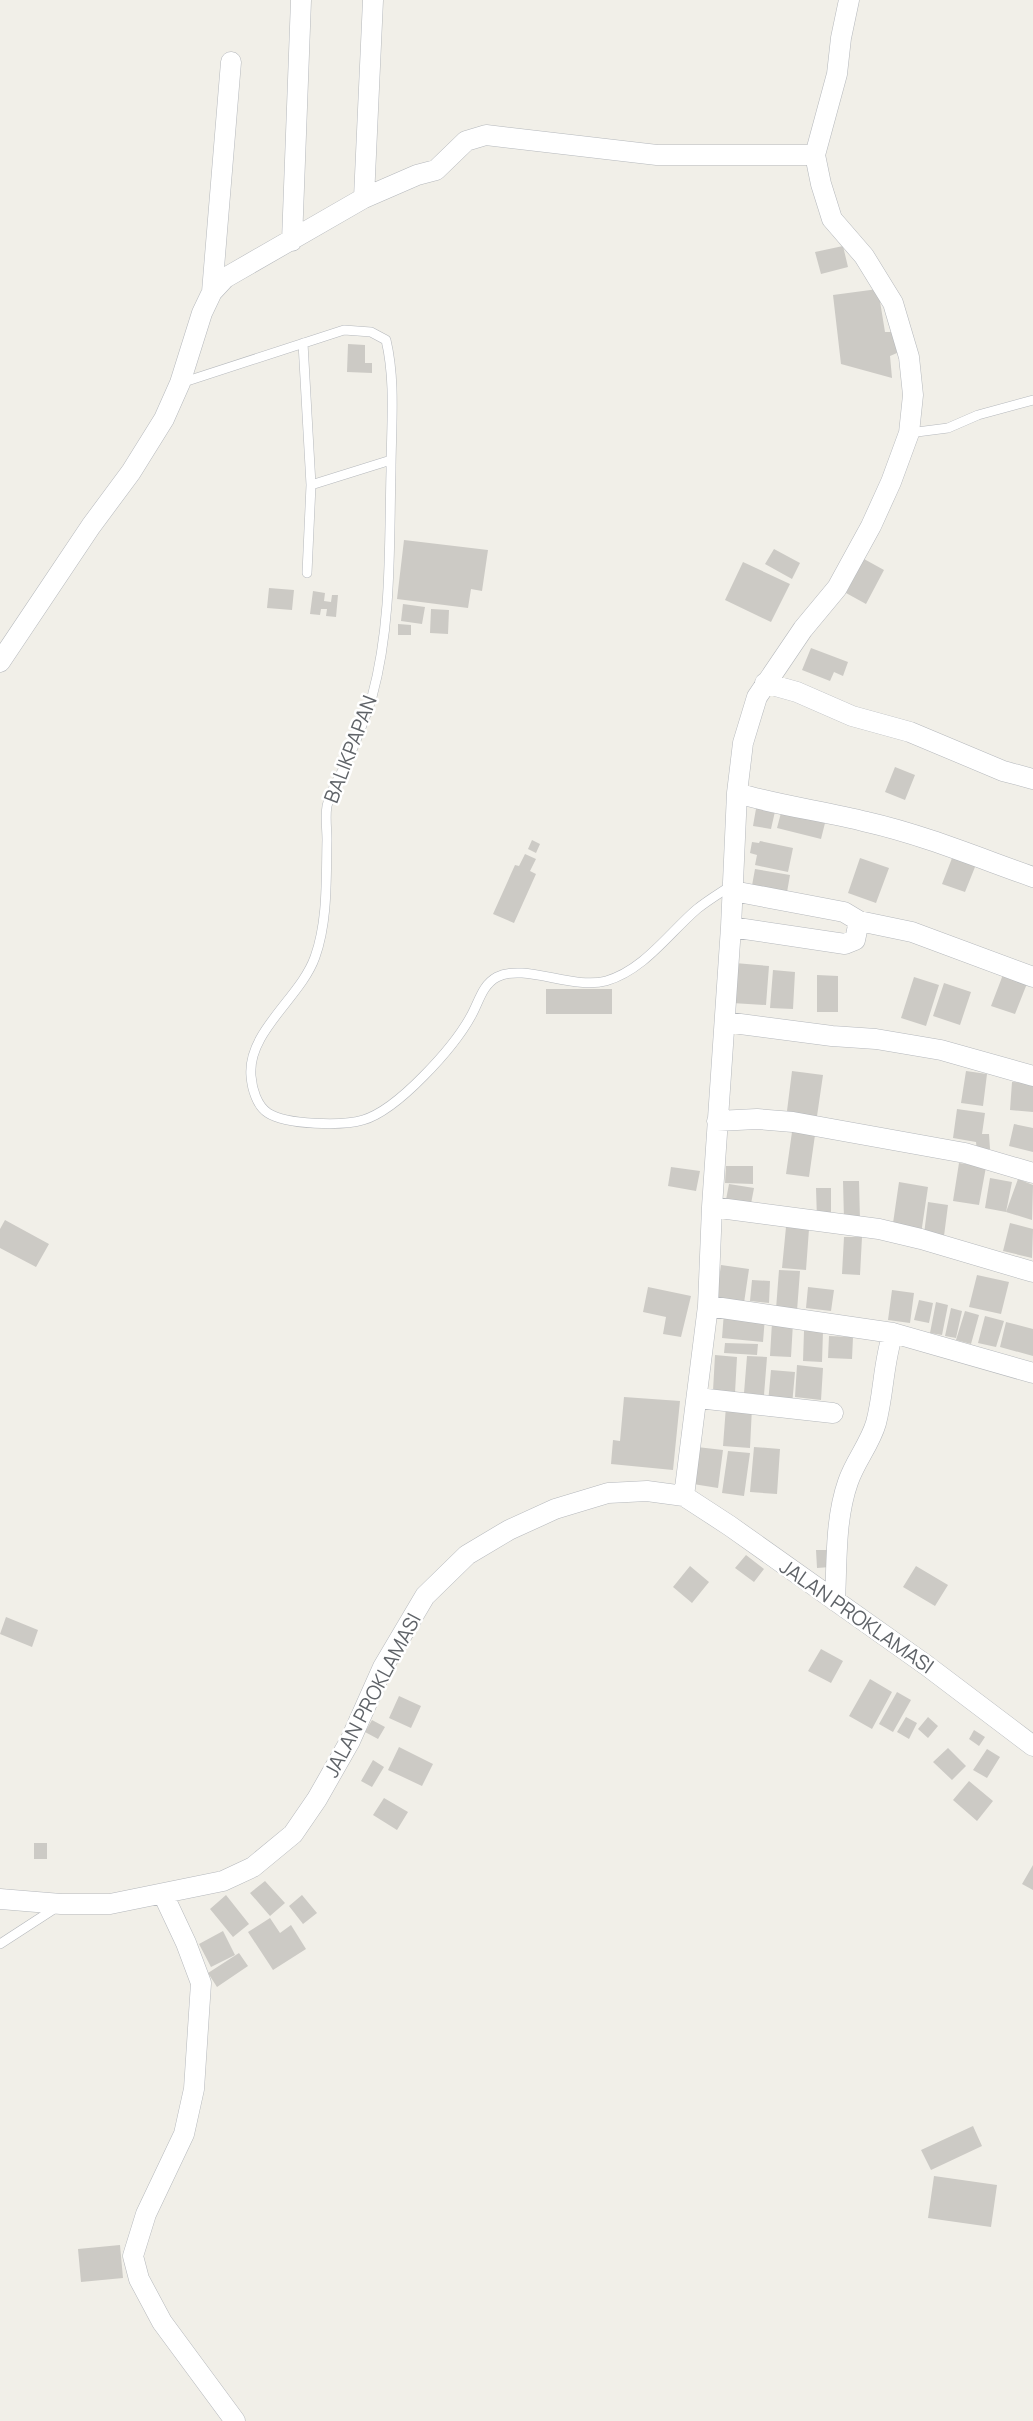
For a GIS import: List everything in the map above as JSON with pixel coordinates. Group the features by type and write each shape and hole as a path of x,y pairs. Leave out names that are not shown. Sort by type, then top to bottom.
{"street":[{"path":"292,241 301,0"},
{"path":"363,198 373,0"},
{"path":"684,1496 708,1306 711,1207 734,888 737,793 743,743 757,697 765,683 803,628 837,588 883,499 909,433 913,395 909,357 893,303 864,256 832,219 815,155 837,74 841,38 849,0"},
{"path":"212,292 231,62"},
{"path":"0,662 164,419 180,383 202,313 212,292 225,278 363,198 417,175 436,170 466,141 486,135 657,155 815,155"},
{"path":"765,683 797,692 852,716 910,732 1003,771 1033,779"},
{"path":"737,793 762,801 869,822 947,846 1033,877"},
{"path":"734,888 844,912 859,921 912,932 1033,976"},
{"path":"731,927 845,944 855,940 859,921"},
{"path":"725,1022 832,1036 876,1039 941,1050 1033,1076"},
{"path":"717,1121 757,1119 793,1122 965,1153 1033,1173"},
{"path":"711,1207 879,1229 1033,1272"},
{"path":"708,1306 893,1332 1033,1373"},
{"path":"835,1600 842,1503 849,1478 875,1426 880,1406 885,1355 893,1332"},
{"path":"698,1398 833,1413"},
{"name":"JALAN PROKLAMASI","path":"0,1899 61,1904 110,1904 223,1881 254,1866 293,1834 317,1800 350,1741 383,1667 425,1596 466,1555 509,1530 555,1509 608,1493 647,1491 684,1496 926,1665 1033,1746"},
{"path":"163,1894 186,1943 201,1983 194,2090 184,2134 146,2214 133,2256 139,2279 162,2322 235,2421"}],"lane":[{"name":"BALIKPAPAN","path":"180,383 344,330 371,332 386,340 392,400 388,576 382,652 371,700 327,808 324,914 315,958 255,1049 251,1074 256,1098 267,1113 294,1121 334,1123 363,1120 386,1109 419,1081 448,1049 471,1017 487,984 497,977 510,972 570,982 603,982 621,975 648,956 698,909 734,888"},
{"path":"303,343 311,485 307,573"},
{"path":"909,433 948,428 978,415 1033,400"},
{"path":"311,485 391,460"},
{"path":"0,1944 61,1904"}],"building":[{"path":"843,246 848,267 821,274 815,252"},
{"path":"878,289 885,332 893,332 897,353 890,356 892,378 841,364 833,295"},
{"path":"348,344 365,345 365,363 372,363 372,373 347,372"},
{"path":"404,540 488,550 482,591 471,589 468,608 397,599"},
{"path":"774,549 800,563 792,579 765,564"},
{"path":"864,559 884,570 866,604 846,593"},
{"path":"743,562 790,584 771,622 725,600"},
{"path":"269,588 294,590 292,610 267,608"},
{"path":"313,591 325,593 324,601 331,602 332,595 338,595 336,617 326,616 327,609 321,609 320,615 310,614"},
{"path":"403,604 425,607 422,624 401,621"},
{"path":"431,609 449,610 448,634 430,633"},
{"path":"398,624 411,625 411,635 398,635"},
{"path":"811,648 848,662 843,676 834,672 830,681 802,670"},
{"path":"895,767 915,775 905,800 885,792"},
{"path":"757,803 776,807 771,829 753,826"},
{"path":"782,809 826,819 821,839 777,828"},
{"path":"532,840 540,844 536,853 528,849"},
{"path":"760,841 793,848 788,872 755,865 757,855 750,853 752,842 759,843"},
{"path":"954,853 977,862 965,892 942,884"},
{"path":"525,854 536,859 530,871 536,874 514,923 493,914 515,865 519,866"},
{"path":"860,858 889,868 876,903 848,893"},
{"path":"755,869 790,875 786,898 751,891"},
{"path":"735,963 769,966 766,1005 732,1003"},
{"path":"773,970 795,972 793,1009 770,1008"},
{"path":"1004,972 1028,981 1015,1014 991,1006"},
{"path":"817,975 838,976 838,1012 817,1012"},
{"path":"914,977 939,985 926,1026 901,1018"},
{"path":"944,983 971,992 960,1025 933,1016"},
{"path":"546,989 612,989 612,1014 546,1014"},
{"path":"792,1071 823,1075 816,1123 786,1119"},
{"path":"966,1071 987,1074 983,1106 961,1103"},
{"path":"1012,1082 1033,1083 1033,1112 1010,1110"},
{"path":"957,1109 985,1113 982,1134 989,1134 990,1149 977,1151 976,1142 953,1138"},
{"path":"1014,1124 1033,1128 1033,1152 1009,1146"},
{"path":"792,1132 815,1135 809,1177 786,1174"},
{"path":"959,1163 986,1167 979,1205 953,1201"},
{"path":"726,1166 753,1166 753,1184 725,1183"},
{"path":"671,1167 700,1171 696,1191 668,1186"},
{"path":"990,1178 1012,1182 1006,1212 985,1208"},
{"path":"1018,1179 1033,1185 1032,1220 1006,1212"},
{"path":"843,1181 859,1181 860,1220 844,1220"},
{"path":"899,1182 928,1187 921,1234 892,1230"},
{"path":"729,1184 754,1188 750,1209 725,1205"},
{"path":"816,1188 831,1188 831,1218 817,1219"},
{"path":"928,1202 948,1205 944,1236 924,1234"},
{"path":"5,1220 49,1244 36,1267 0,1248 0,1229"},
{"path":"1010,1223 1033,1229 1032,1258 1003,1251"},
{"path":"786,1227 809,1229 806,1270 782,1268"},
{"path":"844,1237 862,1237 860,1275 842,1274"},
{"path":"721,1265 749,1269 744,1303 716,1299"},
{"path":"779,1270 800,1271 797,1311 776,1309"},
{"path":"977,1275 1009,1282 1001,1314 969,1307"},
{"path":"752,1280 770,1281 769,1303 750,1301"},
{"path":"648,1287 691,1296 681,1337 663,1334 666,1317 643,1312"},
{"path":"808,1287 834,1290 831,1311 806,1308"},
{"path":"892,1290 914,1293 910,1323 888,1320"},
{"path":"919,1300 933,1303 929,1323 914,1320"},
{"path":"936,1302 948,1305 942,1335 930,1333"},
{"path":"951,1308 962,1311 956,1338 945,1336"},
{"path":"965,1311 979,1315 971,1344 956,1340"},
{"path":"724,1312 765,1317 763,1342 722,1338"},
{"path":"985,1316 1004,1321 996,1347 978,1343"},
{"path":"772,1322 793,1323 791,1357 770,1356"},
{"path":"1006,1322 1033,1329 1033,1356 1000,1347"},
{"path":"804,1331 823,1331 822,1362 803,1361"},
{"path":"829,1336 853,1337 852,1359 828,1358"},
{"path":"725,1343 758,1344 757,1355 724,1353"},
{"path":"715,1355 737,1357 735,1393 713,1391"},
{"path":"747,1356 767,1357 764,1395 744,1393"},
{"path":"797,1365 823,1368 821,1400 795,1397"},
{"path":"771,1370 795,1372 792,1405 768,1403"},
{"path":"624,1397 680,1401 673,1470 611,1464 613,1440 620,1441"},
{"path":"726,1406 752,1407 750,1448 723,1446"},
{"path":"697,1447 723,1450 718,1488 693,1484"},
{"path":"754,1447 780,1449 777,1494 750,1492"},
{"path":"728,1451 750,1453 744,1496 722,1493"},
{"path":"816,1550 829,1550 830,1567 817,1568"},
{"path":"746,1555 764,1569 754,1582 735,1568"},
{"path":"690,1566 709,1582 692,1603 673,1587"},
{"path":"916,1566 948,1585 935,1606 903,1587"},
{"path":"6,1617 38,1630 32,1647 0,1634"},
{"path":"821,1649 843,1661 831,1683 808,1671"},
{"path":"870,1679 892,1692 872,1729 849,1716"},
{"path":"897,1692 911,1700 893,1732 879,1724"},
{"path":"399,1696 421,1706 411,1728 389,1718"},
{"path":"906,1717 917,1723 909,1739 897,1732"},
{"path":"928,1717 938,1726 928,1738 918,1729"},
{"path":"372,1720 385,1727 378,1739 365,1732"},
{"path":"974,1730 985,1737 979,1746 969,1739"},
{"path":"399,1747 433,1764 422,1786 388,1770"},
{"path":"948,1748 966,1766 952,1780 933,1762"},
{"path":"987,1749 1000,1757 987,1778 973,1770"},
{"path":"373,1760 384,1767 372,1787 361,1781"},
{"path":"969,1781 993,1801 977,1821 953,1800"},
{"path":"384,1798 408,1812 397,1830 373,1815"},
{"path":"34,1843 47,1843 47,1859 34,1859"},
{"path":"1033,1865 1033,1890 1022,1884"},
{"path":"265,1881 285,1903 270,1916 250,1893"},
{"path":"226,1895 249,1924 233,1937 210,1909"},
{"path":"302,1895 317,1913 303,1924 289,1906"},
{"path":"270,1918 280,1933 291,1925 306,1949 273,1970 248,1932"},
{"path":"223,1931 235,1955 211,1967 199,1944"},
{"path":"239,1953 248,1966 217,1987 208,1973"},
{"path":"973,2126 982,2146 931,2170 921,2150"},
{"path":"934,2176 997,2185 991,2227 928,2218"},
{"path":"120,2245 123,2278 81,2282 78,2249"}]}
